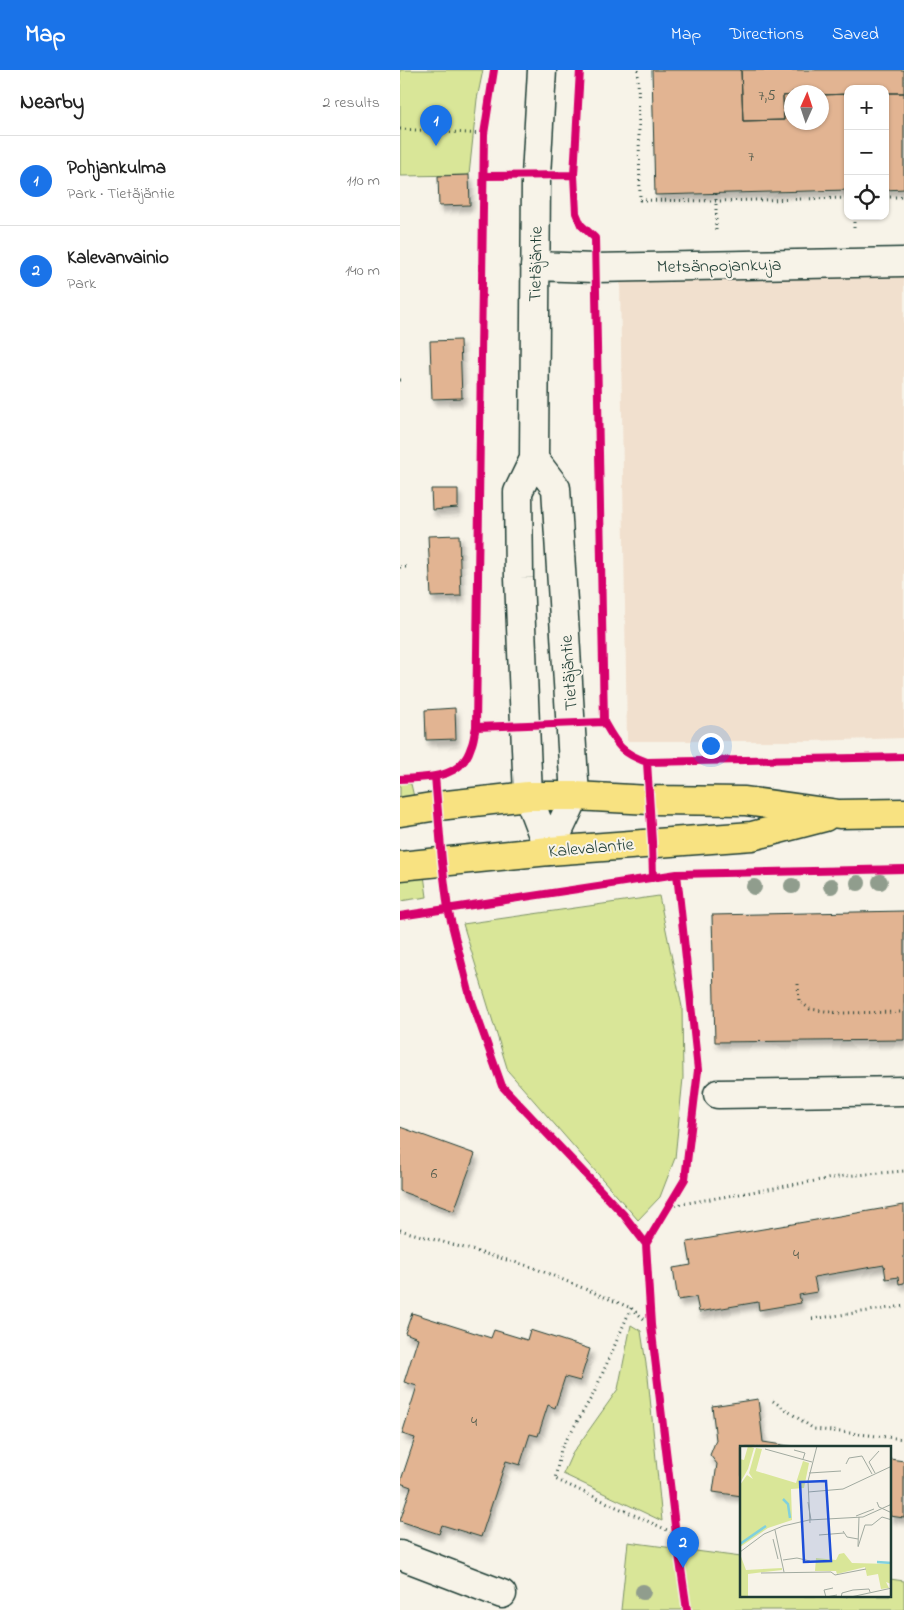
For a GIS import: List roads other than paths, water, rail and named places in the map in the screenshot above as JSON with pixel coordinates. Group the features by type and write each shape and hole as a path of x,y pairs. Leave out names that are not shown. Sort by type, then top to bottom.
{"main road":[{"name":"Kalevalantie","path":"400,812 528,796 745,801 839,814 904,812"},
{"name":"Kalevalantie","path":"400,866 549,851 752,836 839,814"}],"street":[{"name":"Tietäjäntie","path":"542,70 536,176 534,459 518,492 519,578 528,796 549,851"},
{"name":"Metsänpojankuja","path":"535,266 595,268 904,262"},
{"name":"Tietäjäntie","path":"534,459 556,488 575,796 549,851"},
{"path":"718,1094 904,1091"},
{"path":"400,1555 502,1594"}],"place":[{"name":"Pohjankulma","path":"436,146"},
{"name":"Kalevanvainio","path":"683,1568"}]}
